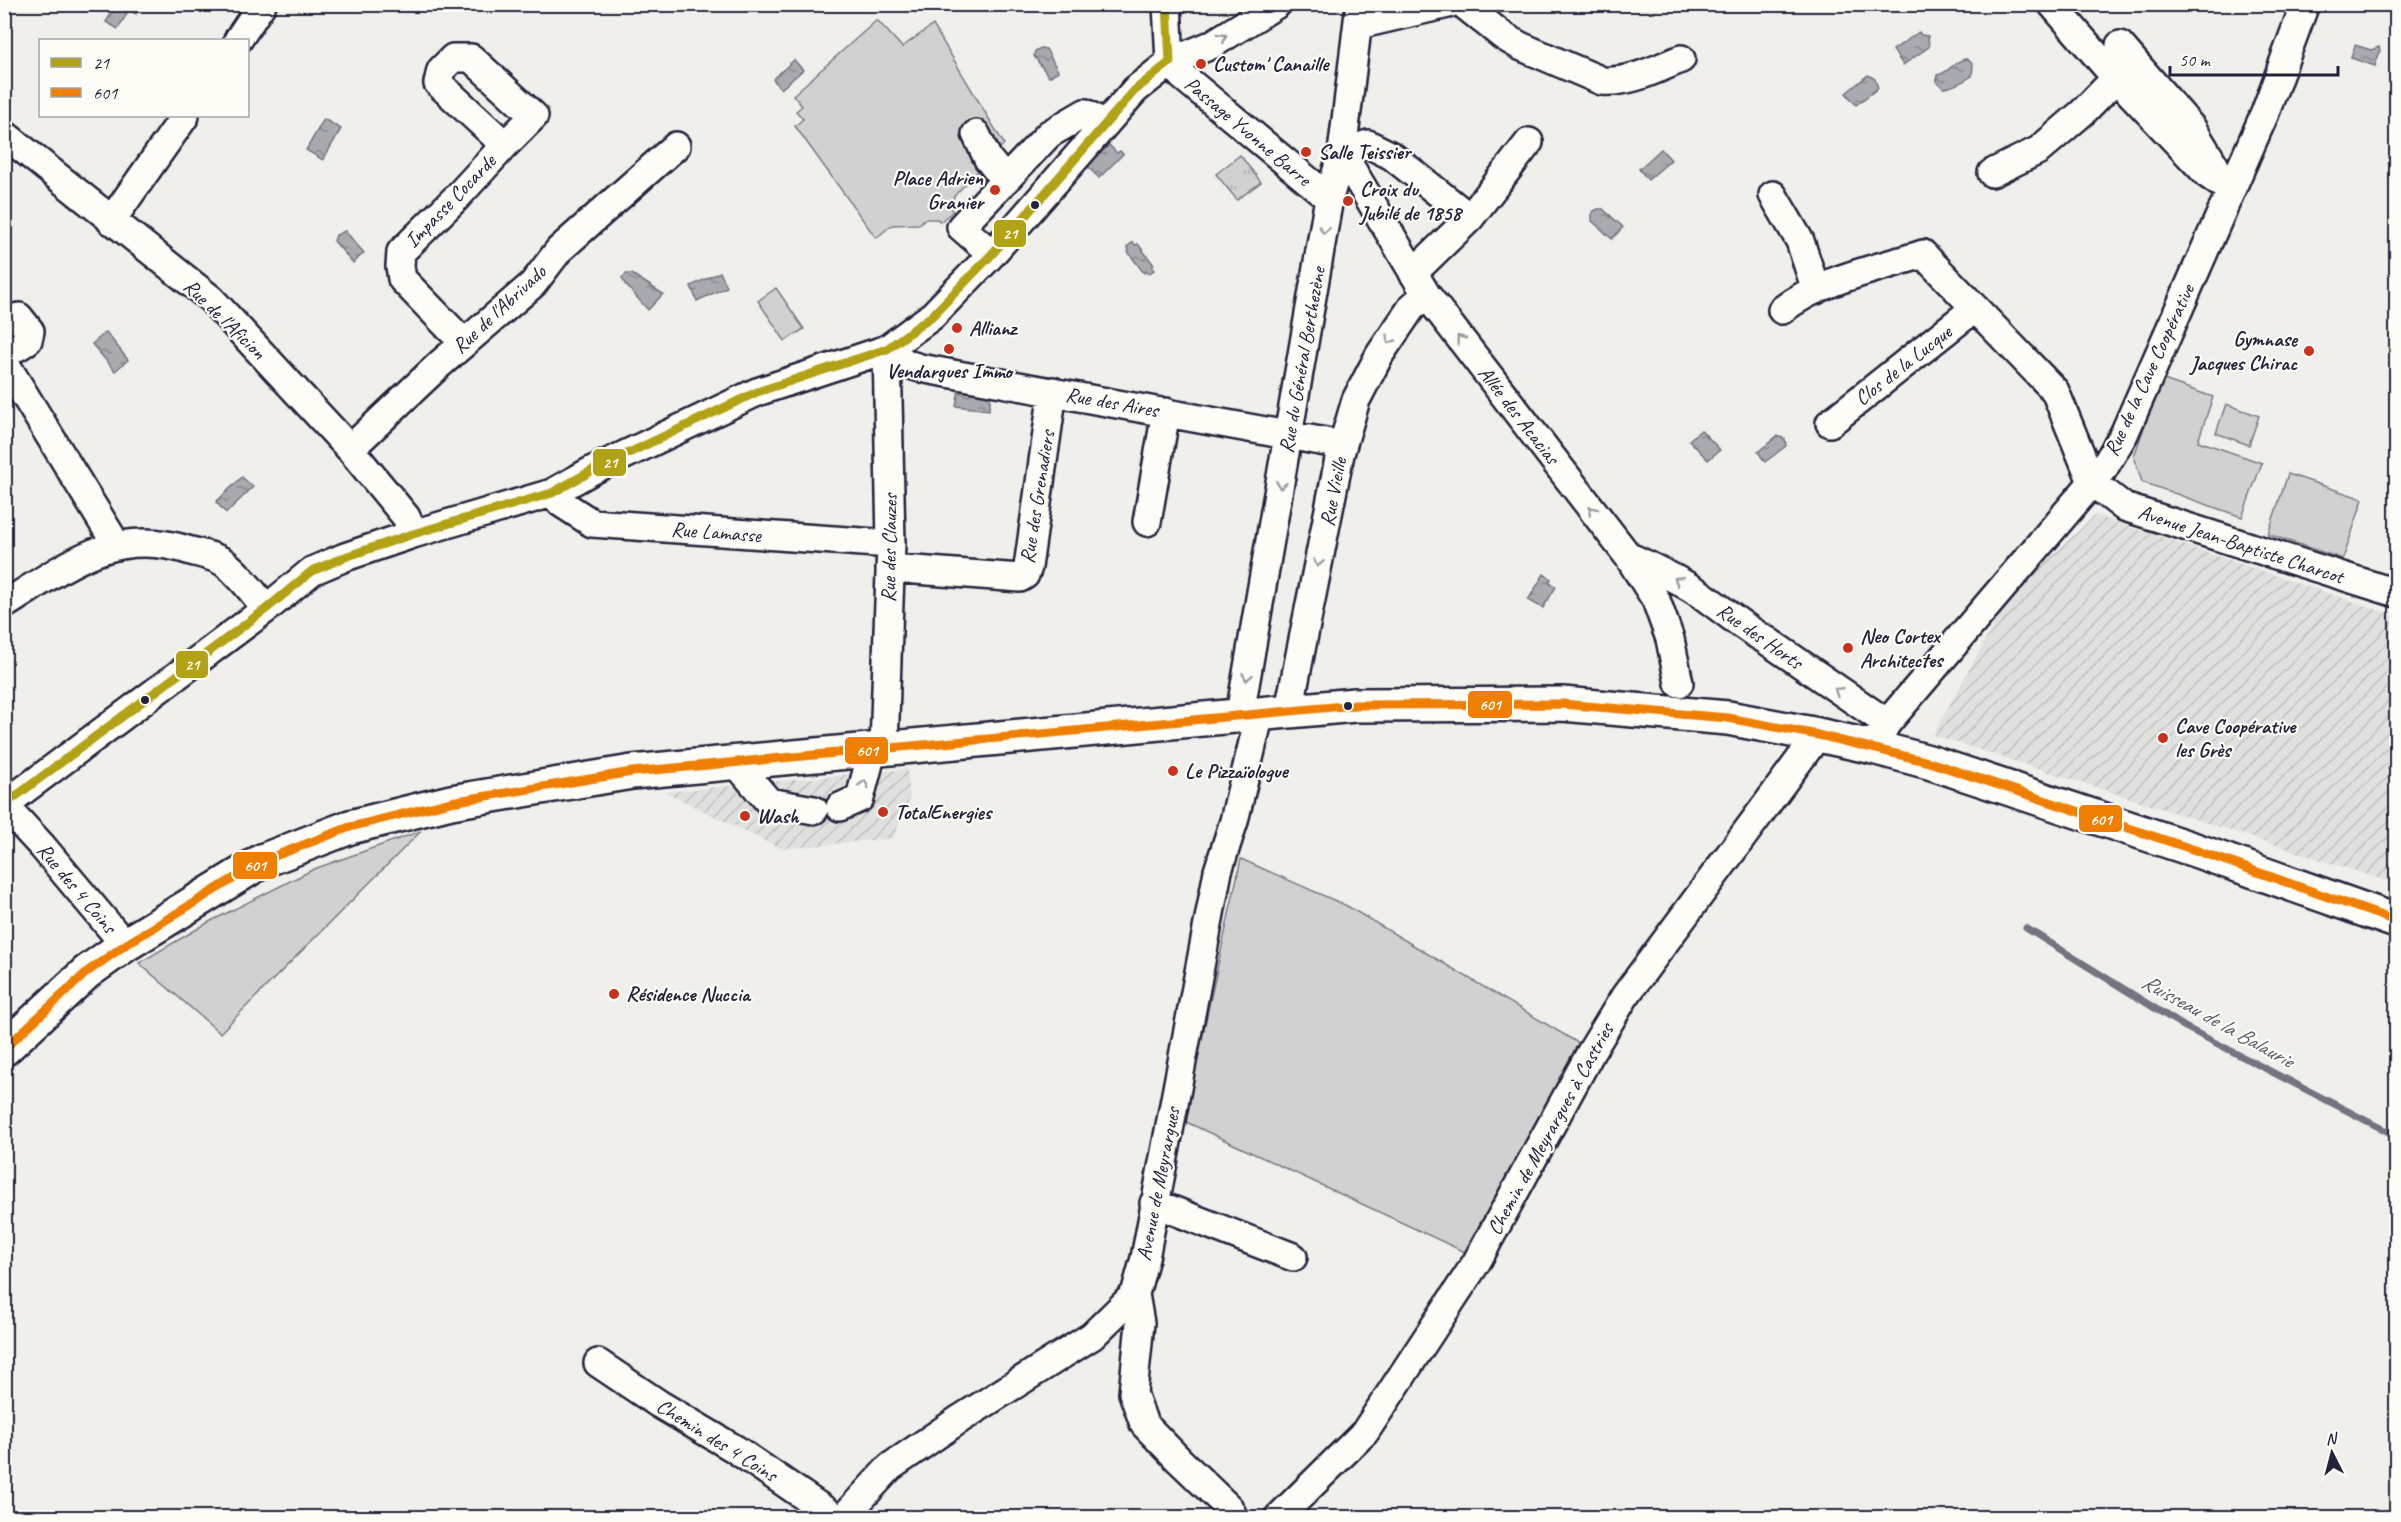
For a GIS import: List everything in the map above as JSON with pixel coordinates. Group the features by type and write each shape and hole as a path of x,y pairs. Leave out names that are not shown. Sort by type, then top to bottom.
{"main road":[{"path":"4,1049 87,972 125,945 262,861 350,827 462,800 632,772 1355,705 1562,704 1728,718 1818,735 1880,735 1929,762 2195,850 2397,921"}],"street":[{"path":"239,39 262,4"},
{"path":"1167,4 1170,62"},
{"path":"4,805 266,609 312,571 345,556 552,493 603,465 757,392 887,349 932,316 992,254 1135,90 1170,62 1211,45 1277,4"},
{"path":"1359,15 1448,4"},
{"path":"1462,4 1503,36 1520,46 1602,81 1611,82 1642,75 1682,59"},
{"path":"2052,4 2116,78 2207,174 2230,190"},
{"name":"Rue de la Cave Coopérative","path":"1880,735 2102,471 2124,434 2265,113 2305,4"},
{"name":"Rue du Général Berthezène","path":"1263,712 1290,434 1329,198 1342,153 1359,15"},
{"path":"2120,45 2192,128 2230,190"},
{"name":"Passage Yvonne Barre","path":"1170,62 1182,76 1329,198"},
{"path":"1992,173 2039,150 2083,112 2116,78"},
{"path":"992,254 961,227 1049,134 1085,113 1105,124"},
{"path":"111,221 184,117"},
{"name":"Rue de l'Aficion","path":"4,134 211,299 350,449 406,517 413,534"},
{"path":"976,134 988,159 1005,180"},
{"name":"Rue Vieille","path":"1263,712 1356,400 1380,354 1412,307 1419,284 1529,142"},
{"path":"1342,153 1368,144 1392,156 1470,218"},
{"name":"Impasse Cocarde","path":"464,343 402,279 401,252 457,197 505,145"},
{"name":"Rue de l'Abrivado","path":"350,449 464,343 533,284 560,250 676,146"},
{"name":"Allée des Acacias","path":"1342,153 1419,284 1628,556 1656,600 1670,639 1679,683"},
{"path":"1773,195 1800,241 1816,290"},
{"path":"1782,310 1798,297 1923,254 2055,391 2092,482"},
{"name":"Clos de la Lucque","path":"1830,423 1975,308"},
{"path":"4,321 20,317 30,331 28,340 13,349 5,348 4,363 116,544"},
{"name":"Rue des Aires","path":"887,349 907,364 920,368 1342,445"},
{"name":"Rue des Clauzes","path":"735,762 769,802 827,808 860,798 879,748 891,556 887,349"},
{"name":"Rue des Grenadiers","path":"891,556 1020,578 1025,575 1030,556 1053,391"},
{"path":"1147,522 1166,412"},
{"name":"Avenue Jean-Baptiste Charcot","path":"2092,482 2124,507 2397,593"},
{"name":"Rue Lamasse","path":"552,493 561,503 592,524 891,556"},
{"path":"4,605 70,563 116,544 176,546 225,562 266,609"},
{"name":"Rue des Horts","path":"1628,556 1668,574 1766,640 1880,735"},
{"name":"Avenue de Meyrargues","path":"1135,1294 1145,1258 1218,870 1234,821 1263,712"},
{"name":"Chemin de Meyrargues à Castries","path":"1278,1518 1365,1432 1476,1263 1591,1052 1625,996 1818,735"},
{"name":"Rue des 4 Coins","path":"4,805 42,846 125,945"},
{"path":"1154,1203 1293,1257"},
{"path":"843,1518 890,1467 960,1419 1092,1336 1135,1294"},
{"path":"1135,1294 1140,1323 1133,1393 1144,1424 1229,1508 1234,1518"},
{"name":"Chemin des 4 Coins","path":"598,1363 659,1404 735,1449 836,1518"}],"shaded area":[{"name":"Cave Coopérative les Grès","path":"2095,515 2396,616 2396,884 1933,735 2009,597"},
{"path":"907,769 910,798 893,838 781,849 665,792"}],"green space":[{"path":"877,20 902,47 933,25 1004,144 954,196 951,209 953,211 940,222 938,219 924,219 920,224 892,225 876,238 795,126 803,119 796,111 802,106 793,95"},
{"path":"1240,155 1261,182 1237,200 1216,174"},
{"path":"776,288 804,329 785,341 758,301"},
{"path":"2161,379 2213,397 2198,441 2262,463 2242,517 2142,482 2134,456"},
{"path":"2226,404 2259,416 2249,445 2216,433"},
{"path":"2288,474 2363,499 2343,559 2268,534"},
{"path":"421,831 220,1033 139,963 209,922 314,869"},
{"path":"1241,859 1347,906 1580,1044 1469,1254 1184,1121"}],"water":[{"path":"117,4 140,7 136,14 129,10 118,29 106,22"},
{"path":"1919,32 1921,35 1928,36 1929,47 1903,65 1893,50"},
{"path":"2355,45 2371,50 2379,47 2380,51 2375,66 2351,58"},
{"path":"1041,48 1046,49 1058,71 1049,77 1034,56 1035,51"},
{"path":"1967,59 1973,64 1972,76 1946,88 1936,81 1937,75 1942,74 1959,61"},
{"path":"794,60 803,70 781,89 773,79"},
{"path":"1868,75 1875,79 1878,88 1856,105 1846,93"},
{"path":"324,119 341,129 323,160 306,150"},
{"path":"1109,145 1117,153 1120,151 1123,154 1099,178 1087,166"},
{"path":"1661,149 1671,160 1648,180 1639,169"},
{"path":"1603,209 1623,227 1612,239 1592,221 1592,212"},
{"path":"345,231 364,253 353,263 334,241 336,235"},
{"path":"1133,242 1135,245 1138,244 1154,265 1152,267 1154,270 1148,274 1146,271 1144,273 1128,252 1127,247"},
{"path":"720,272 727,287 697,301 691,286"},
{"path":"626,274 632,274 663,294 648,310 625,284 622,278"},
{"path":"106,332 128,360 115,371 92,344"},
{"path":"959,389 991,394 989,410 956,406"},
{"path":"1701,430 1720,450 1708,460 1689,440"},
{"path":"1777,436 1785,439 1786,446 1765,462 1758,452"},
{"path":"242,477 253,487 226,513 216,502"},
{"path":"1544,574 1556,587 1543,608 1528,600"}],"waterway":[{"name":"Ruisseau de la Balaurie","path":"2026,928 2185,1027 2396,1136"}],"transit line":[{"name":"21","path":"1167,4 1170,62"},
{"name":"21","path":"4,805 266,609 312,571 413,534 552,493 593,470 757,392 887,349 932,316 992,254 1135,90 1170,62"},
{"name":"601","path":"4,1049 87,972 125,945 262,861 350,827 451,802 632,772 1355,705 1562,704 1728,718 1818,735 1929,762 2195,850 2396,921"}],"place":[{"name":"Custom' Canaille","path":"1201,64"},
{"name":"Salle Teissier","path":"1306,152"},
{"name":"Place Adrien Granier","path":"995,190"},
{"name":"Croix du Jubilé de 1858","path":"1348,201"},
{"name":"Allianz","path":"957,328"},
{"name":"Vendargues Immo","path":"949,349"},
{"name":"Gymnase Jacques Chirac","path":"2309,351"},
{"name":"Neo Cortex Architectes","path":"1848,648"},
{"name":"Cave Coopérative les Grès","path":"2163,738"},
{"name":"Le Pizzaïologue","path":"1173,771"},
{"name":"TotalEnergies","path":"883,812"},
{"name":"Wash","path":"745,816"},
{"name":"Résidence Nuccia","path":"614,994"}]}
